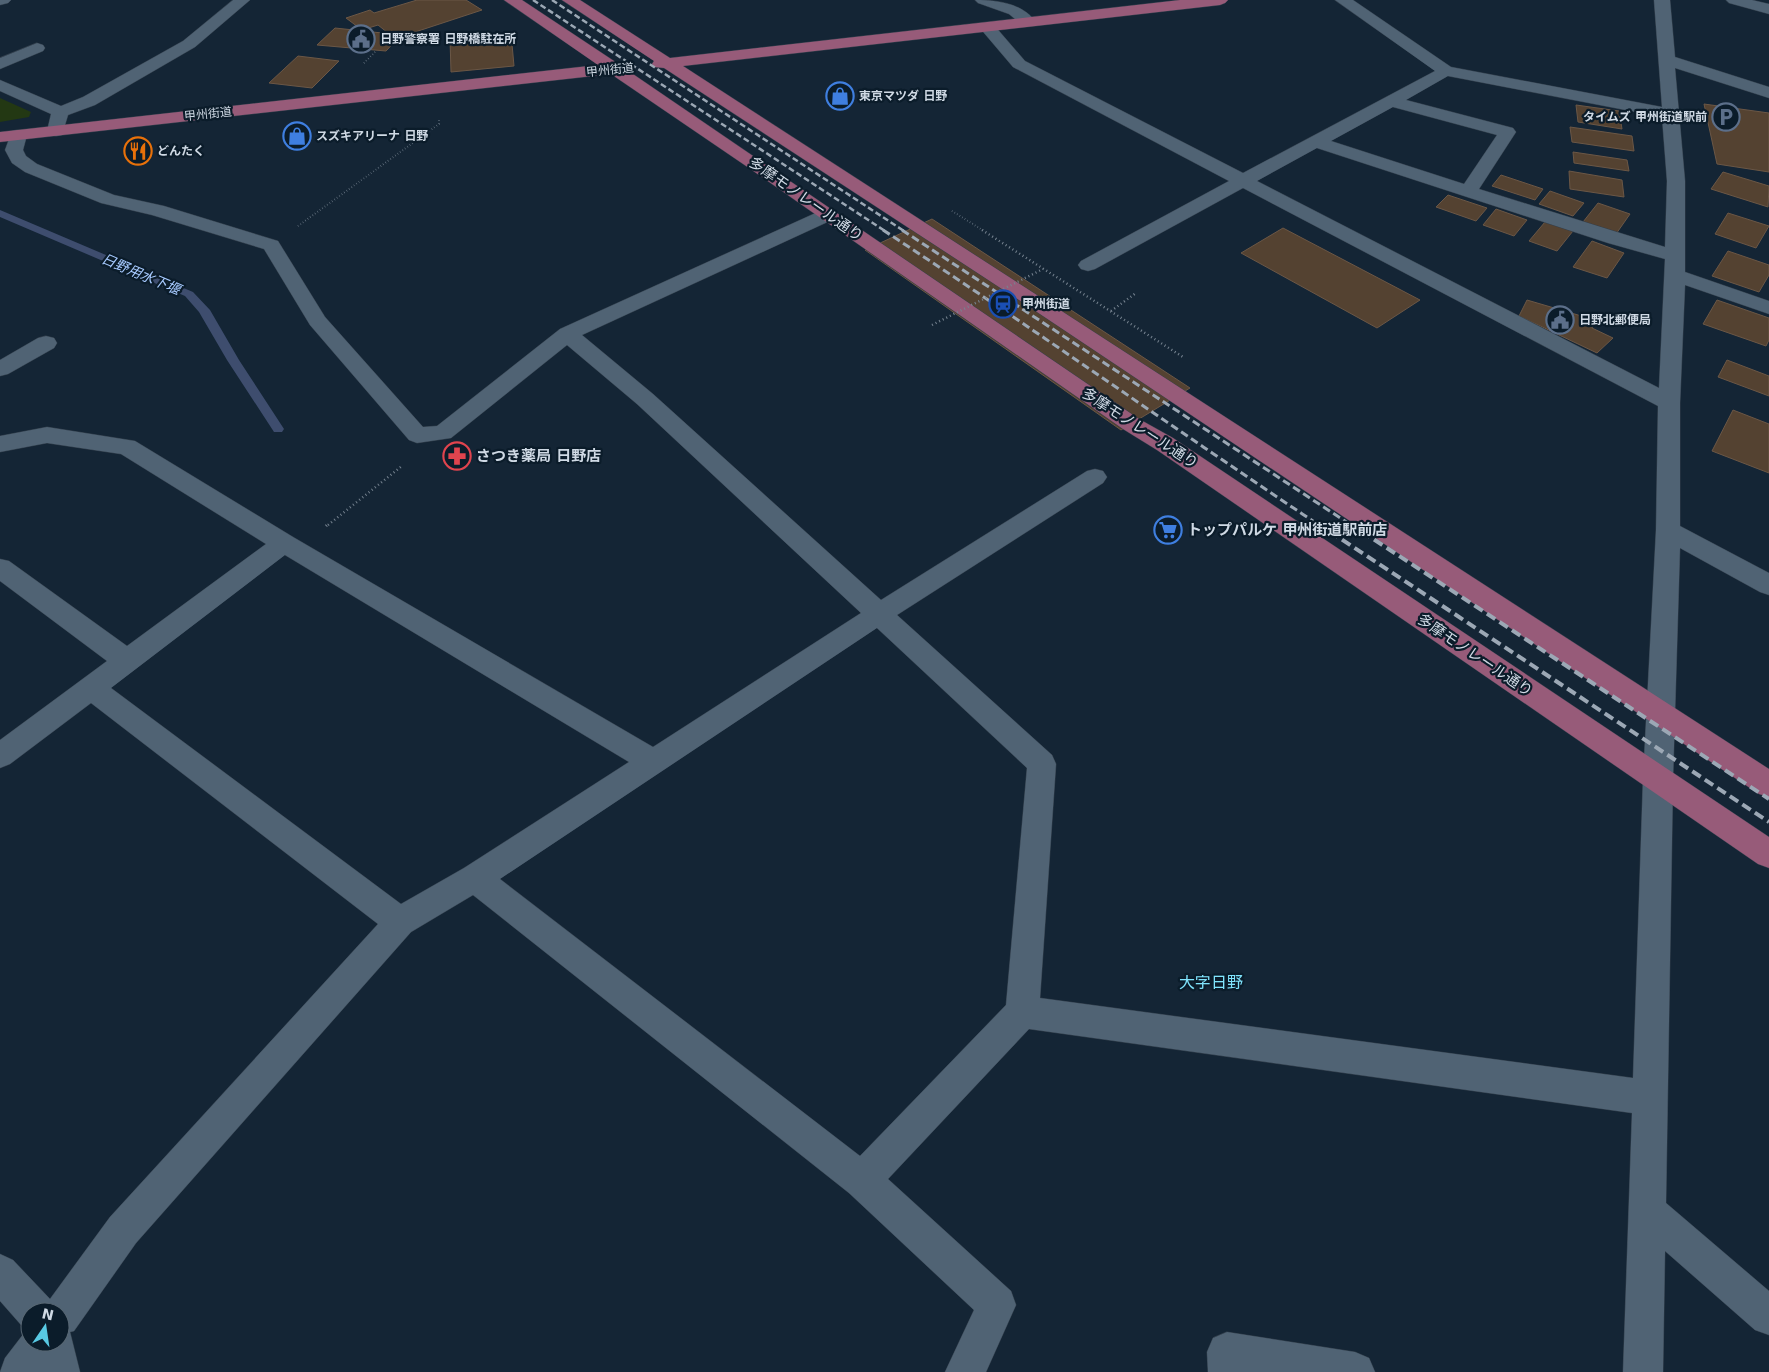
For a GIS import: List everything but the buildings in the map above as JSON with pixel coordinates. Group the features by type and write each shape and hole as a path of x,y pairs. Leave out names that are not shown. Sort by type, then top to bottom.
{"main road":[{"name":"多摩モノレール通り","path":"512,0 755,164 1131,424 1165,444 1769,854"},
{"path":"570,0 1021,292 1769,785"},
{"name":"甲州街道","path":"9,136 667,64 1220,0"}],"street":[{"path":"0,85 60,112 89,100 189,44 242,0"},
{"path":"983,0 1014,10 1028,22"},
{"path":"1343,0 1446,71 1672,114"},
{"path":"1643,1372 1658,779 1662,716 1668,530 1669,402 1675,265 1676,181 1662,0"},
{"path":"1734,0 1769,9"},
{"path":"987,27 1019,64 1669,402"},
{"path":"0,64 37,48"},
{"path":"1668,60 1769,93"},
{"path":"1088,264 1446,71"},
{"path":"1392,101 1507,132 1468,192"},
{"path":"56,131 60,112"},
{"path":"9,136 18,159 31,168 108,199 157,210 271,246 317,320 417,435 443,434 567,334 827,215"},
{"path":"1317,142 1468,192 1675,265 1769,308"},
{"path":"567,334 645,399 1042,764 1022,1012 862,1180"},
{"path":"0,369 46,343"},
{"path":"0,444 47,435 127,447 654,762"},
{"path":"70,1303 123,1230 400,922 476,878 879,614 1094,477"},
{"path":"1668,530 1769,585"},
{"path":"0,756 127,661 290,546"},
{"path":"0,568 127,661"},
{"path":"91,688 400,922"},
{"path":"476,878 862,1180 997,1306 965,1372"},
{"path":"1022,1012 1650,1098"},
{"path":"1647,1211 1769,1316"},
{"path":"0,1273 27,1302"},
{"path":"19,1372 34,1352"},
{"path":"56,1352 60,1372"},
{"path":"1228,1372 1227,1352 1355,1372"}],"path":[{"path":"271,246 439,124 438,117"},
{"path":"952,211 1183,357"},
{"path":"932,325 1044,269"},
{"path":"290,546 443,434"}],"green space":[{"path":"0,98 31,112 29,117 0,122"}],"waterway":[{"name":"日野用水下堰","path":"0,213 189,294 204,310 233,360 278,429"}],"railway":[{"path":"533,0 885,231"},
{"path":"552,0 904,231"},
{"path":"883,230 1319,525"},
{"path":"902,230 1351,525"},
{"path":"1317,523 1769,822"},
{"path":"1349,523 1769,799"}],"place":[{"name":"日野警察署 日野橋駐在所","path":"361,39"},
{"name":"東京マツダ 日野","path":"840,96"},
{"name":"タイムズ 甲州街道駅前","path":"1726,117"},
{"name":"スズキアリーナ 日野","path":"297,136"},
{"name":"どんたく","path":"138,151"},
{"name":"甲州街道","path":"1003,304"},
{"name":"日野北郵便局","path":"1560,320"},
{"name":"さつき薬局 日野店","path":"457,456"},
{"name":"トップパルケ 甲州街道駅前店","path":"1168,530"}],"district":[{"name":"大字日野","path":"1211,982"}]}
